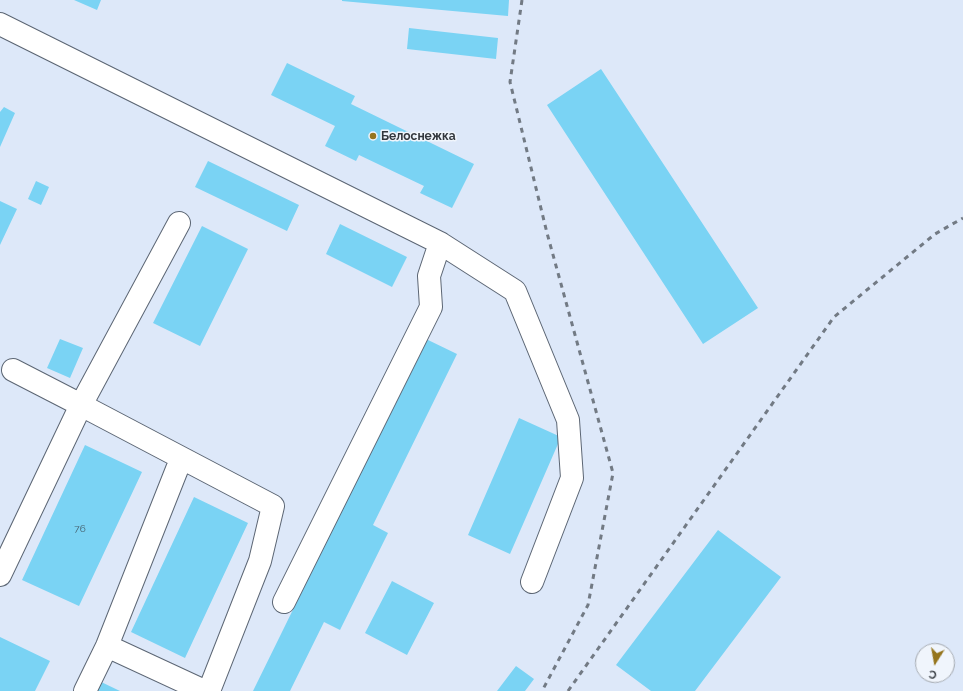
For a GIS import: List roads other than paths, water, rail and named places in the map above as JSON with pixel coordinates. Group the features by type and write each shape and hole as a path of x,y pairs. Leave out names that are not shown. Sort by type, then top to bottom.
{"lane":[{"path":"0,24 440,244 515,291 568,420 572,478 532,582"},
{"path":"0,575 81,405 179,222"},
{"path":"284,602 431,307 429,276 440,244"},
{"path":"13,370 273,506 260,562 209,691"},
{"path":"85,691 107,646 181,459"},
{"path":"107,646 204,691"}],"railway":[{"path":"522,0 510,82 547,233 613,473 588,605 542,691"},
{"path":"568,691 834,317 935,234 963,218"}],"place":[{"name":"Белоснежка","path":"373,136"}]}
